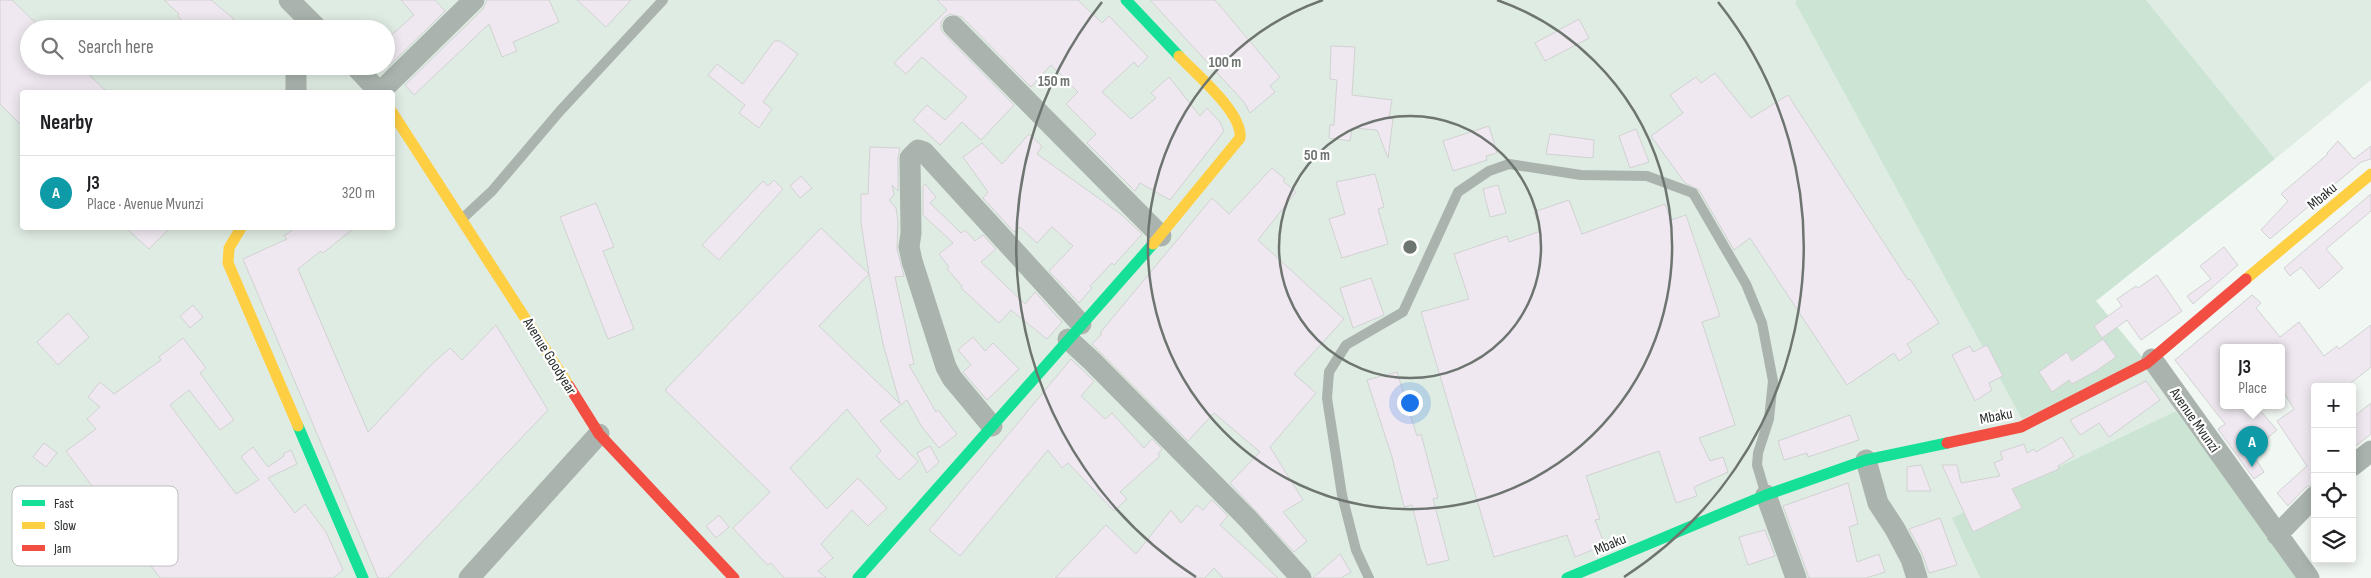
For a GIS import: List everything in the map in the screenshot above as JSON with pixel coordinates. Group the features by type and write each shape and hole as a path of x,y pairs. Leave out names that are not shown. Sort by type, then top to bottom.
{"street":[{"path":"382,90 474,0"},
{"path":"858,578 1074,332 1162,236 1240,138 1242,130 1232,114 1126,0"},
{"path":"953,26 1162,236"},
{"path":"296,75 296,90"},
{"path":"364,75 378,90"},
{"name":"Avenue Goodyear","path":"395,117 462,218 599,434 700,544 734,578"},
{"path":"992,426 952,378 946,367 912,261 909,247 911,233 910,158 918,150 924,152 1074,332 1099,368 1248,519 1301,578"},
{"name":"Mbaku","path":"1567,578 1766,495 1866,460 2021,427 2152,359 2371,174"},
{"path":"240,230 226,254 228,263 363,578"},
{"name":"Avenue Mvunzi","path":"2152,359 2277,535 2310,578"},
{"path":"469,578 599,434"},
{"path":"2356,463 2371,451"},
{"path":"1866,460 1878,503 1896,529 1917,578"},
{"path":"1766,495 1796,578"},
{"path":"2277,535 2311,500"}],"lane":[{"path":"462,218 492,191 560,111 663,0"},
{"path":"1369,578 1356,550 1342,495 1327,398 1329,372 1346,345 1403,312 1458,192 1489,171 1510,164 1582,175 1647,176 1694,194 1746,284 1762,323 1773,381 1769,419 1758,453 1757,465 1766,495"}],"shaded area":[{"path":"0,0 1797,0 2022,417 2152,359 2176,411 1953,518 1980,578 0,578"},
{"path":"2146,0 2371,0 2371,80 2275,159"}],"green space":[{"path":"1797,0 2146,0 2275,159 2096,301 2147,363 2022,419 1795,2"},
{"path":"2176,411 2298,578 1980,578 1952,518"}],"building":[{"path":"0,0 12,0 33,20 20,20 20,75 89,75 105,90 20,90 20,124 0,104"},
{"path":"164,0 211,0 234,19 182,20 177,16 179,14"},
{"path":"401,0 435,0 445,11 395,60 395,32 414,15"},
{"path":"487,0 549,0 559,22 513,42 517,51 502,57 489,24 414,95 405,85 483,9"},
{"path":"577,0 631,0 606,27"},
{"path":"937,0 1078,0 1102,23 1109,16 1148,57 1138,67 1134,62 1102,92 1131,119 1156,98 1151,93 1169,77 1200,116 1207,108 1220,122 1224,131 1170,200 1140,183 1135,191 1087,143 1096,134 1066,104 1078,92 1051,65 1031,87 962,17 950,14 941,22 941,29 944,34 1014,105 981,140 962,122 940,145 913,120 927,105 945,120 967,97 922,57 906,74 894,63 947,10"},
{"path":"1150,0 1215,0 1280,77 1270,86 1275,92 1250,113 1244,102"},
{"path":"1579,19 1589,38 1545,61 1535,43"},
{"path":"774,41 780,41 798,54 763,102 772,109 759,128 739,113 745,105 708,75 717,64 743,84"},
{"path":"1331,46 1355,47 1352,95 1392,100 1389,118 1393,119 1388,158 1377,130 1352,128 1350,141 1329,138 1330,125 1334,125 1337,80 1330,79"},
{"path":"1715,73 1751,118 1788,95 1908,280 1910,279 1939,323 1907,344 1912,352 1899,361 1894,353 1847,385 1750,238 1734,250 1699,190 1685,183 1651,136 1683,113 1670,95 1696,77 1701,83"},
{"path":"1489,126 1497,153 1486,156 1487,160 1453,171 1443,141"},
{"path":"1636,129 1649,162 1630,168 1619,136"},
{"path":"1029,134 1042,146 1037,154 1122,215 1142,234 1114,265 1112,263 1090,286 1092,288 1079,303 1049,271 1073,246 1052,227 1037,243 1020,227 1014,232 983,198 988,192 963,157 982,143 1002,164"},
{"path":"1550,134 1594,140 1593,158 1546,154"},
{"path":"2338,141 2354,159 2371,146 2371,159 2361,162 2270,239 2261,230 2288,201 2281,194 2328,154"},
{"path":"870,147 900,148 898,158 898,191 892,185 894,195 889,200 896,208 898,222 897,249 904,276 895,277 914,364 909,365 936,412 938,410 957,434 939,448 922,427 907,400 880,421 918,462 899,480 876,456 881,451 847,409 790,468 827,509 858,478 887,508 868,526 852,510 821,544 833,558 818,571 826,578 784,578 771,563 768,565 733,528 770,492 665,390 821,228 869,274 861,223 861,194 868,194","holes":["869,274 883,344 900,404 819,326"]},
{"path":"1272,168 1296,192 1258,240 1344,319 1294,374 1316,393 1270,447 1303,500 1283,512 1307,541 1294,552 1230,483 1260,452 1214,413 1188,441 1092,344 1212,198 1229,214"},
{"path":"1375,174 1384,207 1378,209 1388,244 1342,258 1329,219 1345,214 1336,182"},
{"path":"801,176 812,188 800,198 790,186"},
{"path":"774,180 783,189 719,260 702,245 763,181 768,186"},
{"path":"925,184 936,197 930,203 961,233 965,230 975,241 983,235 996,249 981,262 1025,304 1035,292 1062,322 1047,339 1011,310 999,323 961,288 962,286 947,269 949,267 939,254 953,243 923,215 923,186"},
{"path":"1498,185 1506,213 1490,217 1483,189"},
{"path":"2371,194 2371,211 2326,249 2343,268 2319,289 2301,267 2290,276 2284,268"},
{"path":"1569,200 1582,234 1665,204 1671,220 1686,215 1720,316 1702,322 1735,425 1699,438 1710,461 1723,457 1728,472 1694,487 1697,496 1676,503 1659,451 1586,476 1600,519 1595,520 1605,545 1575,557 1567,535 1494,557 1421,312 1469,299 1454,254 1507,236 1509,242 1541,231 1534,212"},
{"path":"596,203 614,247 603,251 634,329 608,339 560,217"},
{"path":"128,230 168,230 149,249"},
{"path":"292,230 352,230 323,253 321,251 298,269 368,432 428,368 450,348 462,360 496,325 548,410 388,578 378,578 243,259 287,239 284,236"},
{"path":"2224,247 2238,265 2193,304 2187,296 2211,279 2200,266"},
{"path":"2157,275 2182,311 2141,340 2127,320 2102,338 2094,326 2122,306 2117,299"},
{"path":"1371,278 1384,315 1353,328 1340,288"},
{"path":"2252,295 2261,303 2256,308 2280,337 2299,322 2324,356 2337,346 2339,349 2371,325 2371,367 2351,383 2311,383 2311,485 2306,487 2288,506 2277,493 2307,466 2277,421 2294,409 2285,394 2285,344 2220,344 2220,409 2259,409 2277,430 2251,452 2264,472 2254,479 2218,429 2225,424 2175,360"},
{"path":"193,305 203,317 190,328 180,316"},
{"path":"68,313 89,337 58,365 37,342"},
{"path":"973,337 985,351 993,343 1019,369 987,400 963,372 971,365 958,350"},
{"path":"183,338 206,368 200,373 234,420 220,430 189,390 170,405 236,494 259,480 241,457 253,447 268,467 284,456 283,454 291,450 297,464 268,478 295,513 305,504 326,532 343,570 333,578 160,578 151,566 178,566 178,486 92,486 66,451 96,429 87,419 100,407 88,397 100,382 114,394 161,360 159,357"},
{"path":"2103,339 2116,357 2096,371 2072,384 2069,380 2052,392 2039,372 2067,352 2072,361"},
{"path":"1987,345 2003,376 1989,383 1992,390 1975,401 1952,355 1970,346 1973,352"},
{"path":"1071,359 1094,381 1081,396 1105,419 1112,413 1144,448 1152,439 1162,449 1158,454 1160,456 1120,492 1127,499 1114,511 1068,463 1062,468 1048,450 960,556 929,530"},
{"path":"1397,372 1417,436 1421,434 1438,498 1433,499 1449,560 1427,565 1412,505 1404,507 1392,457 1367,380"},
{"path":"2146,381 2160,400 2109,437 2099,423 2080,435 2070,420"},
{"path":"2371,403 2371,434 2356,446 2356,428 2356,415"},
{"path":"1850,415 1859,440 1808,457 1807,453 1784,460 1778,441"},
{"path":"2062,437 2074,456 2058,466 2059,469 2012,489 2022,508 1973,532 1942,465 1957,465 1961,483 2000,476 1994,463 2003,459 2000,452 2024,444 2027,453 2034,449 2036,452"},
{"path":"44,443 57,453 46,467 33,457"},
{"path":"930,446 939,462 927,473 917,453"},
{"path":"1921,465 1931,491 1907,491 1907,467"},
{"path":"1848,483 1858,524 1849,527 1857,562 1879,554 1885,572 1866,578 1809,578 1783,506"},
{"path":"1212,500 1228,516 1220,525 1278,578 1223,578 1214,568 1205,578 1055,578 1106,525 1136,554 1171,510 1181,523 1197,505 1203,510"},
{"path":"719,515 729,527 716,538 706,526"},
{"path":"1940,518 1957,565 1929,573 1922,553 1909,529"},
{"path":"1765,530 1775,556 1748,565 1739,537"},
{"path":"1340,554 1351,572 1341,578 1313,578"}],"traffic: fast":[{"path":"1126,0 1179,56"},
{"path":"858,578 1153,244"},
{"path":"298,426 363,578"},
{"path":"1567,578 1766,495 1866,460 1947,443"}],"traffic: slow":[{"path":"1153,244 1240,138 1239,128 1227,106 1179,56"},
{"path":"395,117 569,386"},
{"path":"2246,279 2371,174"},
{"path":"240,230 229,248 228,263 298,426"}],"traffic: jam":[{"path":"1947,443 2021,427 2147,363 2246,279"},
{"path":"569,386 599,434 734,578"}],"place":[{"name":"J3","path":"2252,467"}]}
